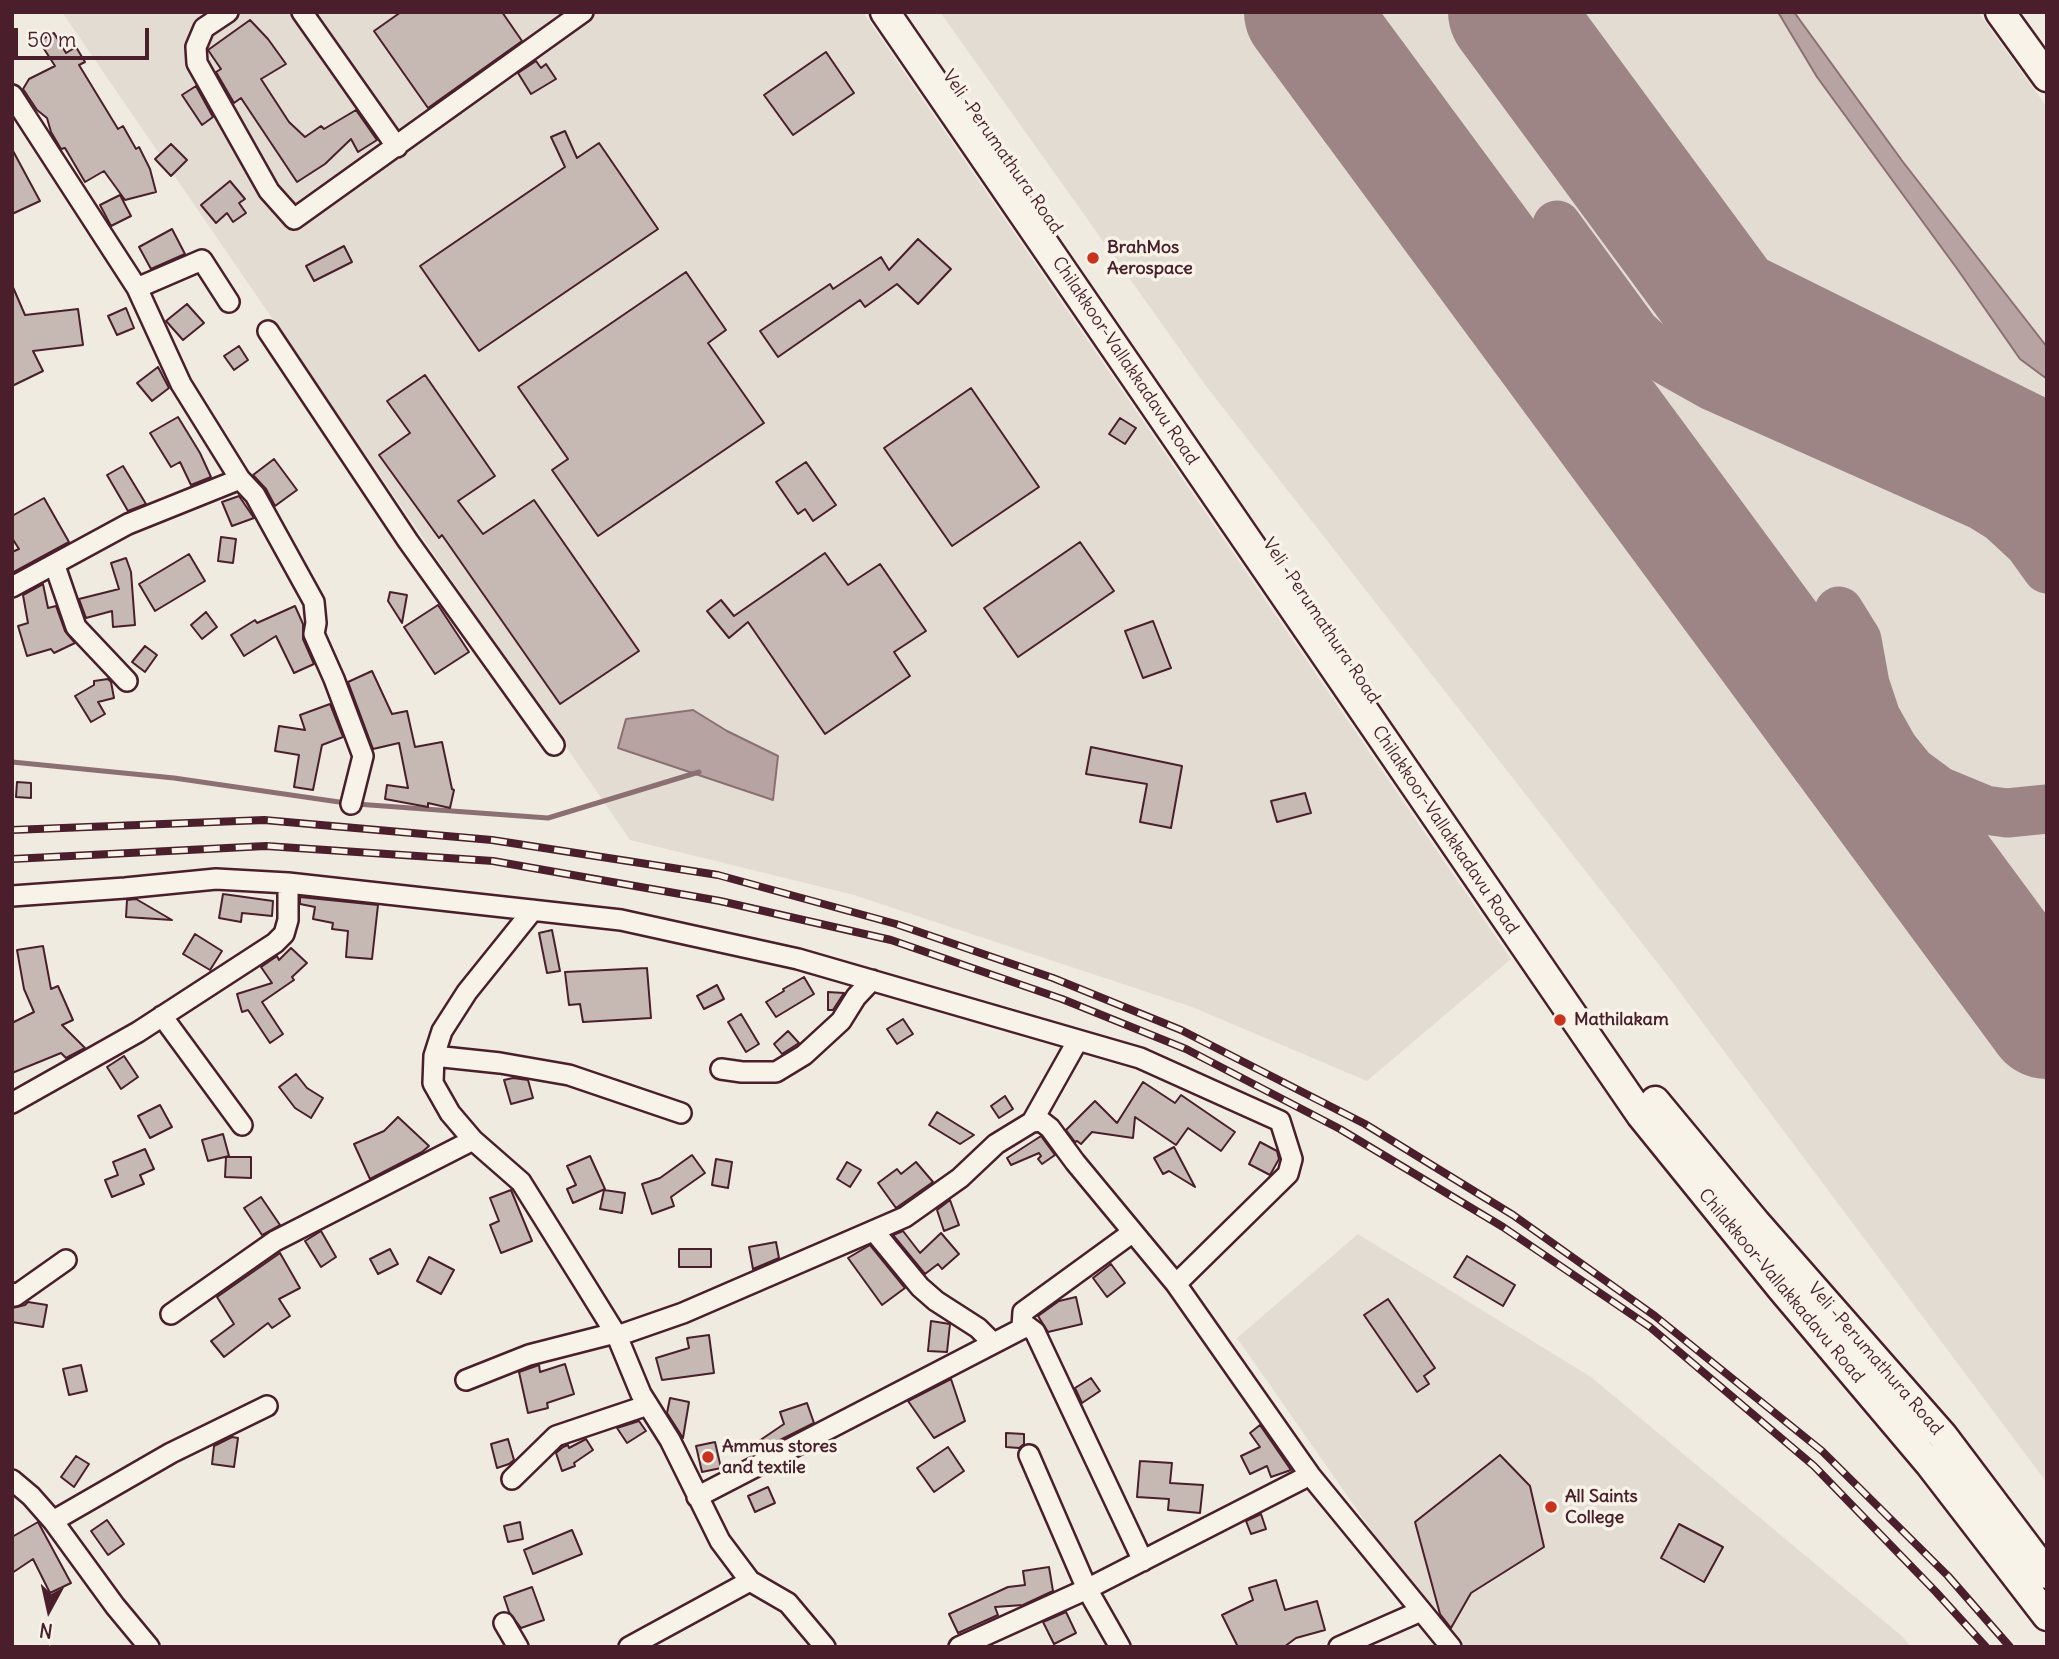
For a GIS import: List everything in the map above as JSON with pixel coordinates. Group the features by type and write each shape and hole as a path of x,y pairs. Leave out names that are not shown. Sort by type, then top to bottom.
{"main road":[{"name":"Chilakkoor-Vallakkadavu Road","path":"885,12 1641,1115 1782,1289 1929,1463 2047,1616"},
{"name":"Veli -Perumathura Road","path":"905,12 1640,1084 1756,1223 1943,1436 2047,1574"},
{"path":"2000,12 2047,77"},
{"path":"2020,12 2047,50"}],"street":[{"path":"228,12 204,28 196,47 197,63 269,191 294,219 583,12"},
{"path":"302,12 397,147"},
{"path":"13,97 137,288 181,384 240,479 255,495 314,601 314,634 363,756 351,804"},
{"path":"137,288 202,260 229,302"},
{"path":"268,331 408,541 554,745"},
{"path":"12,587 128,524 240,479"},
{"path":"55,566 76,627 127,681"},
{"path":"12,896 216,879 288,883 621,920 798,959 1140,1058 1280,1121 1292,1159 1288,1174 1175,1284"},
{"path":"12,1103 162,1016 275,943 284,934 288,920 288,883"},
{"path":"533,909 467,992 442,1031 433,1056 433,1083 450,1113 473,1140 521,1182 616,1334 641,1394 670,1440 720,1541 750,1581 788,1603 825,1647"},
{"path":"721,1069 776,1072 804,1055 841,1021 856,997 872,980"},
{"path":"162,1016 242,1125"},
{"path":"1032,1122 1077,1040"},
{"path":"433,1056 500,1063 569,1075 681,1113"},
{"path":"466,1380 529,1355 616,1334 684,1312 874,1231 905,1217 960,1178 996,1144 1032,1122 1041,1121 1175,1284 1310,1475 1451,1647"},
{"path":"171,1314 275,1241 473,1140"},
{"path":"874,1231 920,1287 936,1301 978,1328 993,1343"},
{"path":"1023,1327 1023,1312 1133,1232"},
{"path":"12,1293 15,1296 66,1260"},
{"path":"697,1497 1023,1327 1031,1326 1143,1561"},
{"path":"512,1479 556,1436 648,1405"},
{"path":"53,1521 171,1453 267,1406"},
{"path":"1029,1455 1087,1589 1120,1647"},
{"path":"959,1647 1087,1589 1310,1475"},
{"path":"12,1480 31,1496 53,1521 115,1606 149,1647"},
{"path":"629,1647 750,1581"},
{"path":"1324,1647 1335,1643 1339,1647 1421,1611"},
{"path":"504,1623 518,1647"}],"shaded area":[{"path":"62,12 863,12 1511,959 1367,1081 1192,1007 854,895 630,840"},
{"path":"940,12 1978,12 2047,107 2047,1483 1670,979 1206,386"},
{"path":"1778,12 1794,12 1903,162 2047,347 2047,379 2020,359 1817,77"},
{"path":"693,710 727,731 778,756 773,800 618,748 626,719"},
{"name":"All Saints College","path":"1358,1234 1591,1377 1903,1637 1911,1647 1453,1647 1237,1338"}],"building":[{"path":"401,12 502,12 522,41 428,108 374,31"},
{"path":"250,20 286,64 261,79 289,122 305,137 321,126 324,129 356,110 377,140 358,152 351,139 325,164 297,182 241,98 234,103 216,72 221,69 208,50"},
{"path":"54,33 66,53 76,47 85,62 79,65 118,129 123,126 136,149 139,147 150,169 156,192 125,200 104,171 85,182 65,148 61,149 51,132 47,118 37,110 23,89 29,79 55,66 39,41"},
{"path":"826,52 854,93 793,135 764,95"},
{"path":"536,61 541,68 546,64 556,79 531,94 518,73"},
{"path":"196,86 213,117 202,125 182,95"},
{"path":"565,131 577,158 599,143 658,229 479,351 420,266 565,167 551,137"},
{"path":"171,144 187,160 171,176 155,159"},
{"path":"12,149 40,201 12,214"},
{"path":"230,181 245,199 239,203 246,213 233,222 227,213 216,223 201,205"},
{"path":"120,195 131,216 111,226 100,205"},
{"path":"172,229 185,254 151,269 139,247"},
{"path":"918,239 951,269 918,304 897,284 865,307 860,300 778,357 760,331 830,284 833,289 881,257 889,270"},
{"path":"344,246 352,262 314,281 306,266"},
{"path":"686,272 726,330 708,343 764,423 598,536 552,470 568,459 518,387"},
{"path":"12,285 25,315 78,309 83,345 33,351 43,371 12,386"},
{"path":"187,304 204,323 183,340 166,321"},
{"path":"126,308 134,328 117,335 108,316"},
{"path":"239,346 248,360 234,370 224,356"},
{"path":"158,367 169,388 152,401 137,383"},
{"path":"425,375 495,476 458,501 483,534 534,500 639,651 560,704 442,535 439,538 379,455 410,433 387,401"},
{"path":"971,388 1039,487 952,546 884,448"},
{"path":"178,417 211,477 191,485 180,462 171,467 150,433"},
{"path":"1120,418 1136,428 1125,444 1109,434"},
{"path":"274,459 297,490 275,506 266,489 253,475"},
{"path":"806,462 836,505 813,521 805,509 798,514 776,482"},
{"path":"123,466 146,504 128,511 107,475"},
{"path":"239,496 254,518 232,526 222,502"},
{"path":"44,498 69,542 12,573 12,552 19,549 12,538 12,516"},
{"path":"221,537 236,539 233,563 218,561"},
{"path":"1080,542 1114,591 1018,657 984,608"},
{"path":"825,553 848,585 880,564 926,631 894,652 910,676 825,734 748,622 729,638 707,611 721,600 734,616"},
{"path":"189,554 205,581 155,611 139,584"},
{"path":"126,558 131,572 135,625 113,627 112,611 86,618 79,599 119,589 111,563"},
{"path":"43,584 48,608 56,606 65,631 75,643 54,653 51,649 27,656 18,626 28,623 23,595"},
{"path":"390,592 407,595 402,623 388,601"},
{"path":"438,605 469,652 435,674 404,627"},
{"path":"295,606 303,624 303,639 314,664 294,673 276,636 244,656 231,635 255,620 257,623"},
{"path":"206,612 217,627 202,639 191,625"},
{"path":"1153,621 1171,668 1143,678 1125,631"},
{"path":"145,646 157,655 145,672 132,662"},
{"path":"372,671 392,714 407,711 415,747 442,742 454,790 450,808 385,799 387,785 408,788 399,743 373,749 348,682"},
{"path":"108,679 114,698 98,702 105,714 91,722 75,696 94,685 94,681"},
{"path":"330,704 343,737 322,745 313,790 294,787 299,755 275,751 279,726 305,730 300,715"},
{"path":"1091,747 1182,766 1171,828 1140,822 1147,784 1086,774"},
{"path":"17,782 31,783 31,798 16,797"},
{"path":"1305,793 1311,813 1277,822 1271,801"},
{"path":"223,894 273,901 272,916 242,913 241,922 219,918"},
{"path":"300,897 378,905 372,959 346,957 348,931 332,929 333,923 313,919 315,907 300,904"},
{"path":"136,899 172,920 126,917 127,900"},
{"path":"552,930 560,971 547,973 539,933"},
{"path":"195,934 222,951 210,970 183,954"},
{"path":"43,946 51,989 58,986 73,1020 62,1025 85,1048 66,1058 61,1053 12,1073 12,1023 34,1012 24,989 17,950"},
{"path":"291,948 307,963 292,977 294,980 262,1002 283,1034 270,1043 248,1010 242,1012 237,994 272,983 261,967 277,956 279,960"},
{"path":"647,968 651,1018 583,1022 580,1004 569,1005 565,972"},
{"path":"804,977 814,994 776,1017 766,1002"},
{"path":"717,985 724,999 704,1009 697,996"},
{"path":"828,992 844,993 833,1010 828,1010"},
{"path":"741,1014 759,1044 746,1052 728,1022"},
{"path":"903,1019 913,1034 897,1044 887,1029"},
{"path":"788,1031 799,1043 782,1054 774,1044"},
{"path":"124,1056 138,1077 121,1089 107,1067"},
{"path":"296,1074 307,1088 323,1098 311,1118 295,1108 279,1087"},
{"path":"504,1080 528,1080 533,1098 511,1104"},
{"path":"1143,1082 1175,1103 1181,1095 1235,1132 1221,1151 1188,1128 1176,1145 1135,1117 1133,1138 1092,1132 1081,1144 1075,1142 1066,1130 1095,1101 1117,1123"},
{"path":"1005,1096 1013,1109 999,1118 991,1106"},
{"path":"160,1105 172,1127 150,1138 138,1116"},
{"path":"937,1112 974,1135 960,1144 929,1125"},
{"path":"398,1117 429,1146 370,1179 354,1144 384,1131"},
{"path":"223,1134 229,1156 208,1161 202,1140"},
{"path":"1041,1136 1055,1155 1042,1164 1038,1159 1041,1156 1039,1153 1011,1165 1007,1158"},
{"path":"1260,1142 1277,1151 1279,1159 1270,1175 1249,1164"},
{"path":"1174,1147 1195,1187 1169,1171 1163,1174 1154,1158"},
{"path":"145,1149 154,1169 140,1175 144,1184 112,1197 105,1180 118,1175 113,1162"},
{"path":"692,1155 705,1173 671,1197 674,1206 652,1214 642,1184 660,1178"},
{"path":"590,1156 605,1189 573,1203 567,1189 576,1185 567,1166"},
{"path":"226,1157 251,1157 251,1178 225,1177"},
{"path":"716,1159 732,1162 728,1188 712,1185"},
{"path":"847,1162 861,1170 850,1187 837,1179"},
{"path":"916,1162 933,1182 896,1208 878,1183 897,1169 901,1174"},
{"path":"511,1190 532,1241 501,1253 490,1225 499,1221 490,1198"},
{"path":"604,1190 625,1193 622,1213 600,1209"},
{"path":"261,1197 280,1225 262,1235 244,1208"},
{"path":"950,1200 959,1225 944,1231 937,1210"},
{"path":"321,1231 336,1257 321,1267 305,1241"},
{"path":"903,1231 920,1253 941,1233 959,1254 942,1269 938,1264 925,1274 893,1235"},
{"path":"776,1242 779,1258 753,1269 749,1247"},
{"path":"870,1245 905,1288 882,1305 848,1258"},
{"path":"390,1249 398,1264 378,1274 370,1259"},
{"path":"679,1249 711,1249 711,1267 679,1267"},
{"path":"280,1253 300,1288 279,1299 290,1316 272,1328 268,1323 224,1357 211,1341 234,1324 217,1297"},
{"path":"1467,1256 1515,1285 1503,1306 1454,1277"},
{"path":"429,1257 454,1270 441,1294 417,1281"},
{"path":"1111,1264 1125,1283 1107,1297 1093,1278"},
{"path":"1076,1297 1082,1324 1048,1332 1038,1316 1059,1301"},
{"path":"1388,1299 1435,1368 1424,1376 1429,1384 1417,1392 1364,1315"},
{"path":"28,1302 47,1305 43,1327 12,1322 12,1308"},
{"path":"931,1321 950,1324 947,1352 928,1351"},
{"path":"709,1335 714,1373 662,1380 656,1358 689,1348 687,1338"},
{"path":"565,1364 574,1394 547,1403 548,1408 528,1413 519,1372 539,1365 540,1372"},
{"path":"81,1365 87,1391 69,1395 63,1369"},
{"path":"1091,1378 1100,1391 1082,1403 1075,1388"},
{"path":"951,1379 965,1421 934,1438 908,1401"},
{"path":"670,1398 689,1402 683,1438 667,1413"},
{"path":"807,1403 814,1423 755,1449 753,1445 784,1424 780,1412"},
{"path":"639,1421 646,1431 627,1443 617,1428"},
{"path":"1260,1425 1291,1470 1271,1477 1267,1466 1250,1474 1241,1456 1260,1447 1250,1433"},
{"path":"1006,1433 1024,1434 1024,1444 1019,1448 1006,1447"},
{"path":"232,1437 238,1438 234,1467 212,1464 214,1446"},
{"path":"508,1439 514,1460 497,1468 491,1444"},
{"path":"586,1439 593,1450 574,1463 575,1466 562,1471 556,1453 563,1447 568,1445 569,1448"},
{"name":"Ammus stores and textile","path":"715,1442 721,1468 702,1472 696,1446"},
{"path":"948,1447 964,1471 934,1492 917,1468"},
{"path":"1500,1455 1530,1486 1544,1547 1471,1593 1451,1628 1440,1614 1415,1522"},
{"path":"76,1456 89,1464 74,1487 61,1477"},
{"path":"1140,1461 1172,1463 1170,1483 1203,1485 1200,1513 1168,1510 1169,1499 1137,1497"},
{"path":"768,1487 775,1503 755,1512 748,1496"},
{"path":"1261,1514 1266,1529 1251,1534 1246,1521"},
{"path":"107,1520 124,1544 108,1555 91,1531"},
{"path":"38,1522 71,1583 50,1593 33,1559 12,1573 12,1537"},
{"path":"520,1522 523,1539 508,1542 504,1526"},
{"path":"1679,1524 1723,1547 1704,1582 1661,1558"},
{"path":"572,1530 582,1554 533,1574 524,1550"},
{"path":"1049,1567 1053,1591 1023,1605 995,1607 998,1615 958,1633 949,1614 1008,1587 1025,1585 1023,1571"},
{"path":"1276,1580 1285,1610 1317,1601 1325,1630 1296,1638 1284,1647 1238,1647 1222,1615 1253,1600 1249,1588"},
{"path":"532,1587 544,1620 521,1628 509,1612 504,1597"},
{"path":"1066,1612 1076,1633 1054,1644 1043,1622"}],"waterway":[{"path":"12,762 174,778 346,803"},
{"path":"356,804 548,818 699,772"}],"taxiway":[{"path":"1557,225 1636,333 1669,362 1710,385 1980,505 2001,518 2029,544 2047,569"},
{"path":"1839,611 1857,640 1865,684 1876,717 1894,749 1912,771 1939,791 1985,810 2007,813 2047,809"}],"runway":[{"path":"1305,12 2047,1018"},
{"path":"1509,12 1727,308 2042,464 2047,470"}],"railway":[{"path":"12,830 264,820 492,840 718,875 896,924 1053,978 1181,1030 1365,1124 1513,1215 1655,1316 1822,1451 1948,1576 2010,1647"},
{"path":"12,859 266,846 493,861 720,901 891,940 1062,999 1186,1049 1340,1129 1503,1227 1650,1327 1814,1466 1986,1647"}],"place":[{"name":"BrahMos Aerospace","path":"1093,258"},
{"name":"Mathilakam","path":"1560,1020"},
{"name":"Ammus stores and textile","path":"708,1457"},
{"name":"All Saints College","path":"1551,1507"}]}
